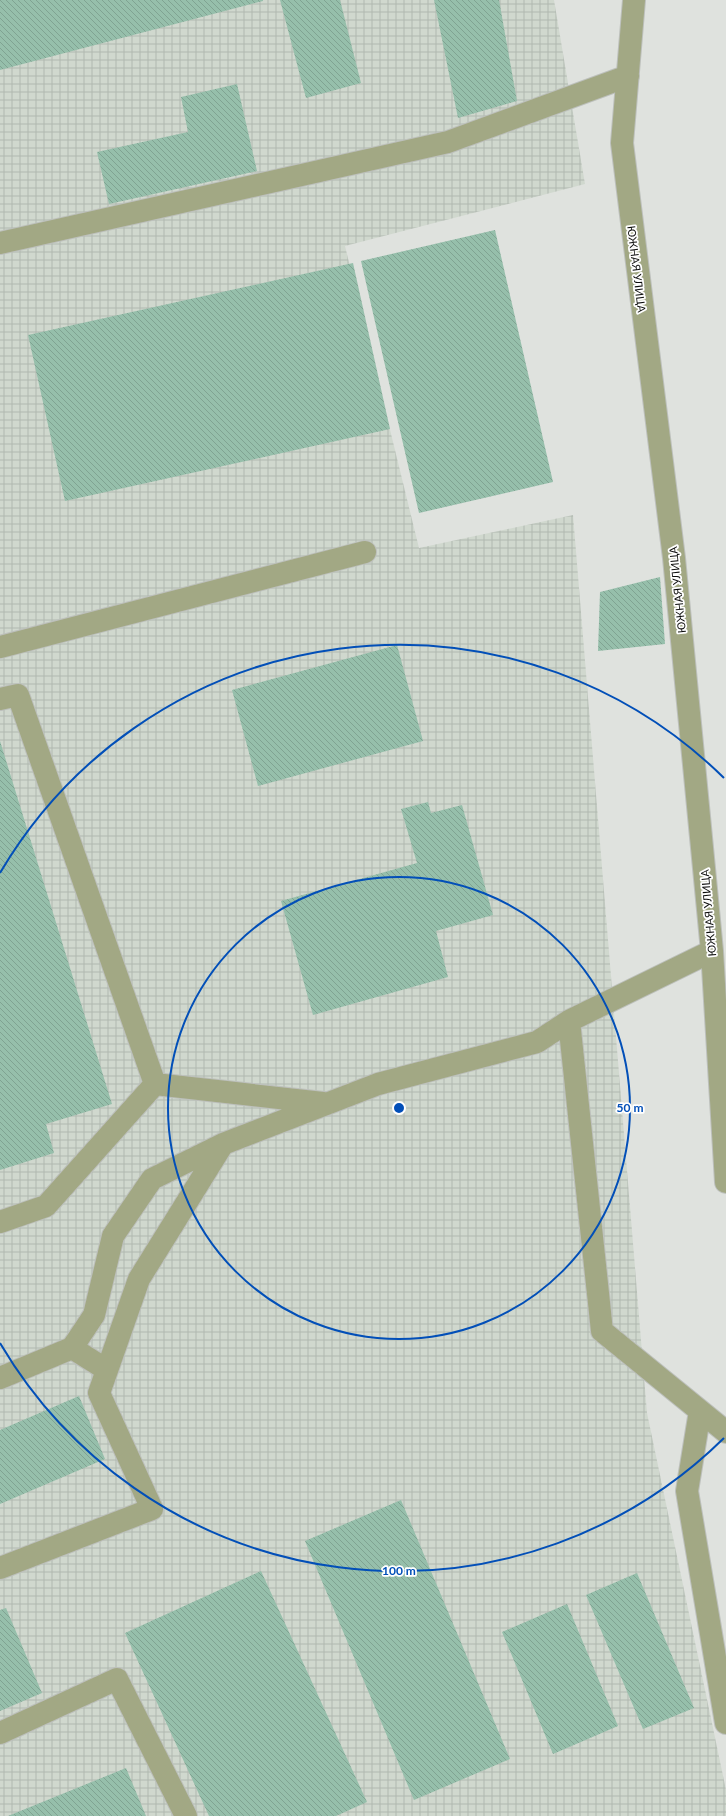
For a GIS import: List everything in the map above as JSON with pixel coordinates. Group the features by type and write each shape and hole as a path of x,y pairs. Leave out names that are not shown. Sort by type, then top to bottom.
{"street":[{"name":"ЮЖНАЯ УЛИЦА","path":"634,0 622,143 674,558 712,951 726,1182"},
{"path":"0,243 448,142 628,76"},
{"path":"0,647 365,552"},
{"path":"0,699 18,695 155,1084"},
{"path":"0,1378 72,1348 94,1315 113,1236 152,1179 223,1144 378,1084 537,1042 569,1021 712,951"},
{"path":"569,1021 602,1331 726,1432"},
{"path":"155,1084 326,1104"},
{"path":"0,1222 46,1206 155,1084"},
{"path":"0,1568 152,1509 99,1393 139,1279 223,1144"},
{"path":"72,1348 107,1370"},
{"path":"700,1411 687,1491 726,1723"},
{"path":"0,1733 117,1679 186,1816"}],"shaded area":[{"path":"0,0 554,0 585,184 345,246 419,548 573,515 647,1413 726,1790 726,1816 0,1816"}],"building":[{"path":"0,0 263,0 263,1 0,70"},
{"path":"280,0 340,0 361,83 306,98"},
{"path":"434,0 499,0 517,101 458,118"},
{"path":"237,84 257,171 109,204 97,152 188,132 181,97"},
{"path":"495,230 553,482 419,513 361,261"},
{"path":"353,263 390,429 65,501 28,335"},
{"path":"660,577 665,644 598,651 600,592"},
{"path":"397,645 423,741 258,786 232,690"},
{"path":"0,741 112,1104 46,1124 54,1153 0,1170"},
{"path":"428,802 431,813 462,805 493,915 436,931 448,977 313,1015 281,901 417,863 401,809"},
{"path":"79,1396 105,1459 0,1504 0,1430"},
{"path":"401,1500 510,1759 414,1800 305,1541"},
{"path":"261,1571 367,1802 336,1816 209,1816 125,1633"},
{"path":"637,1573 694,1708 643,1729 586,1595"},
{"path":"567,1604 618,1726 553,1754 502,1632"},
{"path":"6,1608 42,1693 0,1711 0,1610"},
{"path":"126,1768 146,1816 8,1816"}]}
